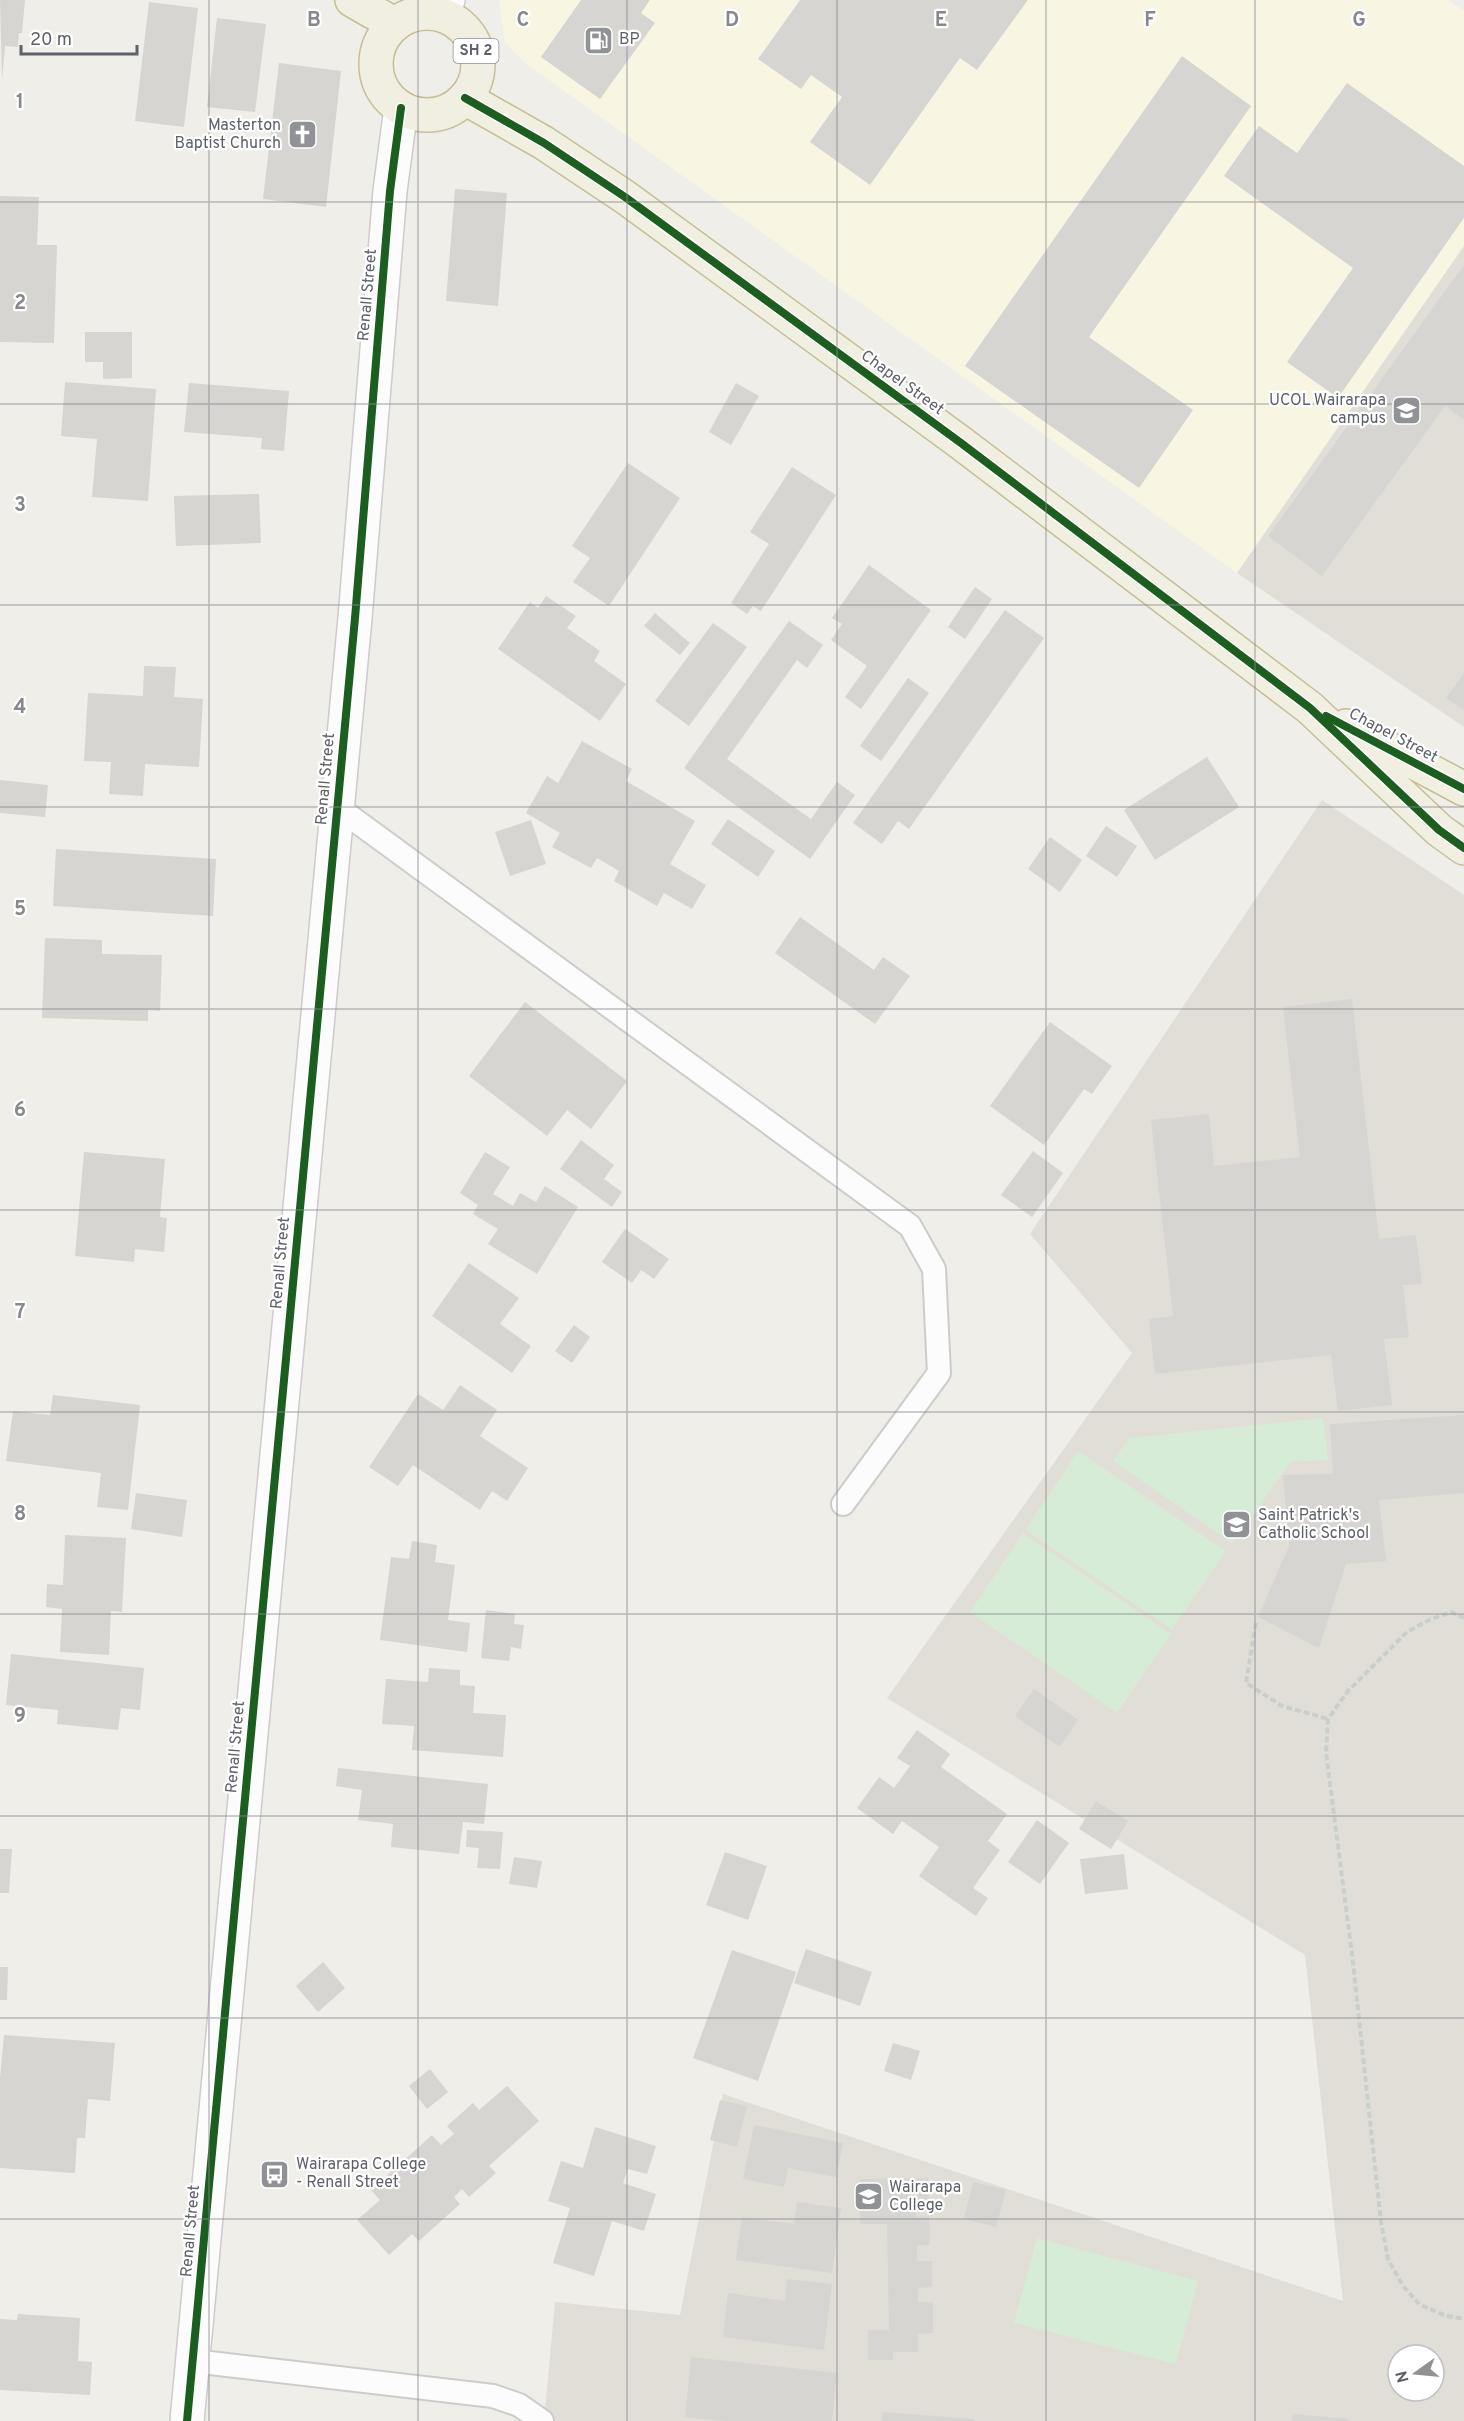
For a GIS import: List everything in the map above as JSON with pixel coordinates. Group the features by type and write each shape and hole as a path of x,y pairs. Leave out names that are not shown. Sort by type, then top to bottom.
{"highway":[{"path":"352,0 394,24 379,47 376,68 382,88 390,99 401,108 427,115 441,113 454,107 465,98"},
{"name":"SH 2","path":"394,24 422,13 446,8 464,29 476,51 478,63 476,76 465,98"},
{"name":"Chapel Street","path":"465,98 544,143 625,197 961,443 1310,708 1439,830 1464,848"},
{"name":"Chapel Street","path":"1310,708 1464,789"}],"street":[{"name":"Renall Street","path":"187,2421 337,807 390,191 401,108"}],"lane":[{"path":"337,807 910,1226 934,1269 939,1373 843,1504"},
{"path":"193,2361 493,2397 519,2405 542,2421"}],"path":[{"path":"1464,1618 1451,1612 1429,1620 1407,1632 1348,1691 1328,1719 1326,1754 1352,1954 1381,2222 1388,2259 1403,2286 1420,2305 1447,2316 1464,2319"},
{"path":"1256,1623 1246,1683 1282,1706 1328,1719"}],"shaded area":[{"path":"499,0 1448,0 1464,11 1464,246 1237,573 524,62 505,42"},
{"name":"UCOL Wairarapa campus","path":"1464,246 1464,727 1237,573"},
{"name":"Saint Patrick's Catholic School","path":"1322,800 1464,895 1464,2421 544,2421 555,2302 680,2315 723,2094 1343,2301 1305,1955 887,1698 1132,1353 1030,1234"}],"green space":[{"path":"1323,1418 1328,1460 1291,1462 1232,1543 1113,1461 1129,1438"},
{"path":"1078,1451 1226,1551 1172,1630 1025,1530"},
{"path":"1023,1533 1171,1634 1117,1713 970,1612"},
{"path":"1037,2238 1198,2281 1176,2364 1014,2323"}],"building":[{"path":"0,0 25,0 22,33 19,33 18,47 5,46 2,80"},
{"name":"BP","path":"581,0 650,0 641,13 655,23 600,99 541,57"},
{"path":"800,0 1028,0 977,70 960,58 870,185 810,142 842,97 811,75 801,89 758,59"},
{"path":"149,2 198,8 184,127 135,121"},
{"path":"217,18 266,24 255,112 207,107"},
{"path":"1182,56 1251,106 1089,337 1193,410 1139,488 965,366"},
{"name":"Masterton Baptist Church","path":"279,63 341,71 326,207 263,199"},
{"path":"1347,83 1464,166 1464,218 1338,398 1287,362 1353,268 1224,176 1259,126 1297,153"},
{"path":"455,189 507,193 498,306 446,301"},
{"path":"0,196 39,197 37,245 57,245 54,343 0,342"},
{"path":"1464,265 1464,420 1445,406 1322,576 1268,536"},
{"path":"85,332 132,332 132,378 103,379 103,362 85,362"},
{"path":"65,382 156,389 148,501 92,497 97,439 61,436"},
{"path":"189,383 289,391 284,451 261,449 262,438 184,432"},
{"path":"736,383 759,396 731,445 709,432"},
{"path":"628,463 680,498 609,606 573,582 590,558 572,546"},
{"path":"792,467 836,495 761,611 753,606 747,614 731,603 769,544 750,532"},
{"path":"259,494 261,543 176,546 174,496"},
{"path":"869,565 931,610 861,709 845,697 867,666 831,640 842,624 832,618"},
{"path":"975,587 992,599 965,639 948,627"},
{"path":"546,596 576,616 567,628 600,651 594,661 626,684 600,721 498,649 530,602 538,608"},
{"path":"1005,610 1044,638 909,829 898,821 882,844 853,823"},
{"path":"655,613 690,643 680,655 644,626"},
{"path":"789,621 823,645 807,668 797,660 727,759 811,819 837,782 855,795 810,859 684,768"},
{"path":"713,623 747,647 689,726 655,701"},
{"path":"144,666 176,667 174,697 203,699 199,767 145,764 143,796 109,794 111,762 84,761 88,693 143,696"},
{"path":"1464,673 1464,710 1446,698"},
{"path":"908,678 929,693 881,761 860,746"},
{"path":"582,741 632,769 626,781 695,821 670,864 706,885 692,909 664,893 657,906 614,881 619,871 597,858 591,868 552,847 560,833 526,813 547,776 558,783"},
{"path":"1207,757 1239,807 1155,860 1124,810"},
{"path":"0,780 48,785 45,817 0,813"},
{"path":"728,819 775,851 758,877 711,844"},
{"path":"531,820 546,864 510,876 495,832"},
{"path":"1106,826 1137,846 1117,877 1086,856"},
{"path":"1050,837 1082,860 1060,892 1028,869"},
{"path":"56,849 216,859 213,916 53,906"},
{"path":"800,917 874,970 883,957 910,976 875,1024 775,953"},
{"path":"45,938 102,940 102,954 162,955 160,1011 148,1010 148,1021 42,1018"},
{"path":"1352,999 1379,1239 1416,1235 1422,1284 1403,1285 1409,1337 1384,1339 1392,1405 1338,1411 1331,1355 1155,1374 1149,1319 1173,1316 1151,1120 1209,1114 1214,1166 1300,1157 1283,1007"},
{"path":"525,1002 627,1081 591,1129 567,1110 547,1136 469,1076"},
{"path":"1050,1022 1112,1066 1092,1094 1084,1089 1044,1145 990,1106"},
{"path":"581,1140 614,1165 604,1179 622,1192 612,1207 560,1169"},
{"path":"1033,1151 1063,1173 1032,1217 1001,1195"},
{"path":"84,1152 165,1159 160,1217 167,1218 164,1252 135,1249 134,1262 75,1256"},
{"path":"485,1152 510,1167 493,1194 513,1206 520,1193 536,1202 545,1186 578,1207 537,1274 488,1244 498,1229 473,1214 478,1205 460,1193"},
{"path":"625,1229 669,1259 654,1279 641,1270 632,1283 602,1262"},
{"path":"469,1263 519,1298 500,1324 531,1346 512,1373 432,1316"},
{"path":"574,1325 590,1337 572,1363 555,1351"},
{"path":"460,1385 497,1410 480,1436 528,1468 507,1501 492,1491 480,1510 413,1465 398,1486 369,1467 418,1394 443,1410"},
{"path":"53,1395 140,1405 128,1510 97,1507 101,1473 6,1461 13,1411 50,1415"},
{"path":"1464,1415 1464,1493 1379,1500 1386,1561 1346,1564 1319,1648 1258,1617 1289,1546 1283,1475 1333,1474 1330,1424"},
{"path":"136,1493 187,1500 182,1537 131,1529"},
{"path":"65,1535 126,1538 122,1612 111,1611 109,1655 60,1652 62,1609 46,1607 47,1584 63,1585"},
{"path":"412,1541 437,1545 435,1562 455,1565 448,1620 470,1623 467,1652 380,1640 391,1557 409,1559"},
{"path":"486,1610 515,1614 514,1624 524,1625 521,1649 511,1647 509,1661 481,1658"},
{"path":"11,1654 144,1668 140,1710 121,1708 118,1730 57,1724 58,1710 6,1705"},
{"path":"429,1668 460,1670 460,1685 475,1686 473,1713 506,1715 503,1757 412,1750 414,1726 382,1724 386,1679 428,1682"},
{"path":"1034,1689 1078,1720 1060,1747 1015,1716"},
{"path":"917,1730 950,1754 941,1767 1007,1814 988,1841 1000,1850 973,1888 988,1898 976,1916 919,1876 939,1847 902,1821 893,1834 857,1808 879,1777 894,1788 910,1766 897,1758"},
{"path":"338,1768 488,1784 484,1824 463,1822 459,1854 391,1847 393,1824 358,1820 362,1790 336,1786"},
{"path":"1096,1801 1128,1821 1111,1849 1079,1829"},
{"path":"1037,1820 1069,1843 1040,1884 1008,1862"},
{"path":"467,1830 503,1832 500,1869 477,1868 479,1848 466,1847"},
{"path":"0,1849 12,1849 9,1893 0,1893"},
{"path":"725,1852 767,1866 748,1920 706,1905"},
{"path":"1124,1854 1128,1889 1085,1894 1080,1859"},
{"path":"514,1857 542,1861 537,1888 509,1884"},
{"path":"806,1949 872,1972 860,2006 794,1983"},
{"path":"732,1950 796,1972 758,2081 693,2058"},
{"path":"323,1962 345,1988 318,2012 296,1986"},
{"path":"0,1967 8,1967 7,2000 0,2000"},
{"path":"4,2035 115,2043 110,2101 88,2099 85,2138 77,2138 75,2173 0,2168 0,2078"},
{"path":"893,2043 920,2051 911,2080 884,2071"},
{"path":"430,2069 448,2092 427,2109 409,2086"},
{"path":"507,2086 539,2121 489,2166 496,2173 469,2197 462,2189 454,2197 460,2204 419,2241 412,2234 389,2255 357,2220 380,2200 371,2190 432,2135 441,2145 454,2134 447,2126 473,2103 479,2110"},
{"path":"720,2100 747,2106 737,2147 710,2140"},
{"path":"754,2125 843,2143 836,2177 788,2168 784,2187 743,2179"},
{"path":"595,2127 656,2146 647,2174 628,2169 623,2183 656,2194 644,2231 612,2221 594,2276 553,2263 570,2208 548,2201 561,2161 583,2168"},
{"path":"928,2178 929,2204 916,2204 916,2217 929,2216 930,2245 917,2245 917,2261 932,2261 932,2287 918,2288 918,2302 933,2302 933,2333 918,2334 918,2352 893,2352 893,2360 868,2360 868,2330 889,2330 887,2224 860,2224 860,2179"},
{"path":"973,2182 1006,2190 996,2227 964,2219"},
{"path":"797,2202 841,2208 832,2273 736,2260 742,2217 794,2224"},
{"path":"787,2279 832,2284 824,2350 723,2337 728,2293 785,2301"},
{"path":"18,2314 80,2318 78,2361 92,2362 90,2395 0,2390 0,2319 17,2320"},
{"path":"691,2357 837,2373 832,2421 725,2421 685,2417"},
{"path":"883,2412 974,2419 974,2421 882,2421"},
{"path":"1293,2414 1349,2419 1349,2421 1292,2421"}],"cycle path":[{"path":"465,98 544,143 625,197 961,443 1310,708 1439,830 1464,848"},
{"path":"187,2421 355,618 390,191 401,108"},
{"path":"1326,716 1464,789"}],"place":[{"name":"BP","path":"598,40"},
{"name":"Masterton Baptist Church","path":"302,135"},
{"name":"UCOL Wairarapa campus","path":"1407,410"},
{"name":"Saint Patrick's Catholic School","path":"1237,1525"},
{"name":"Wairarapa College - Renall Street","path":"275,2174"},
{"name":"Wairarapa College","path":"868,2197"}]}
